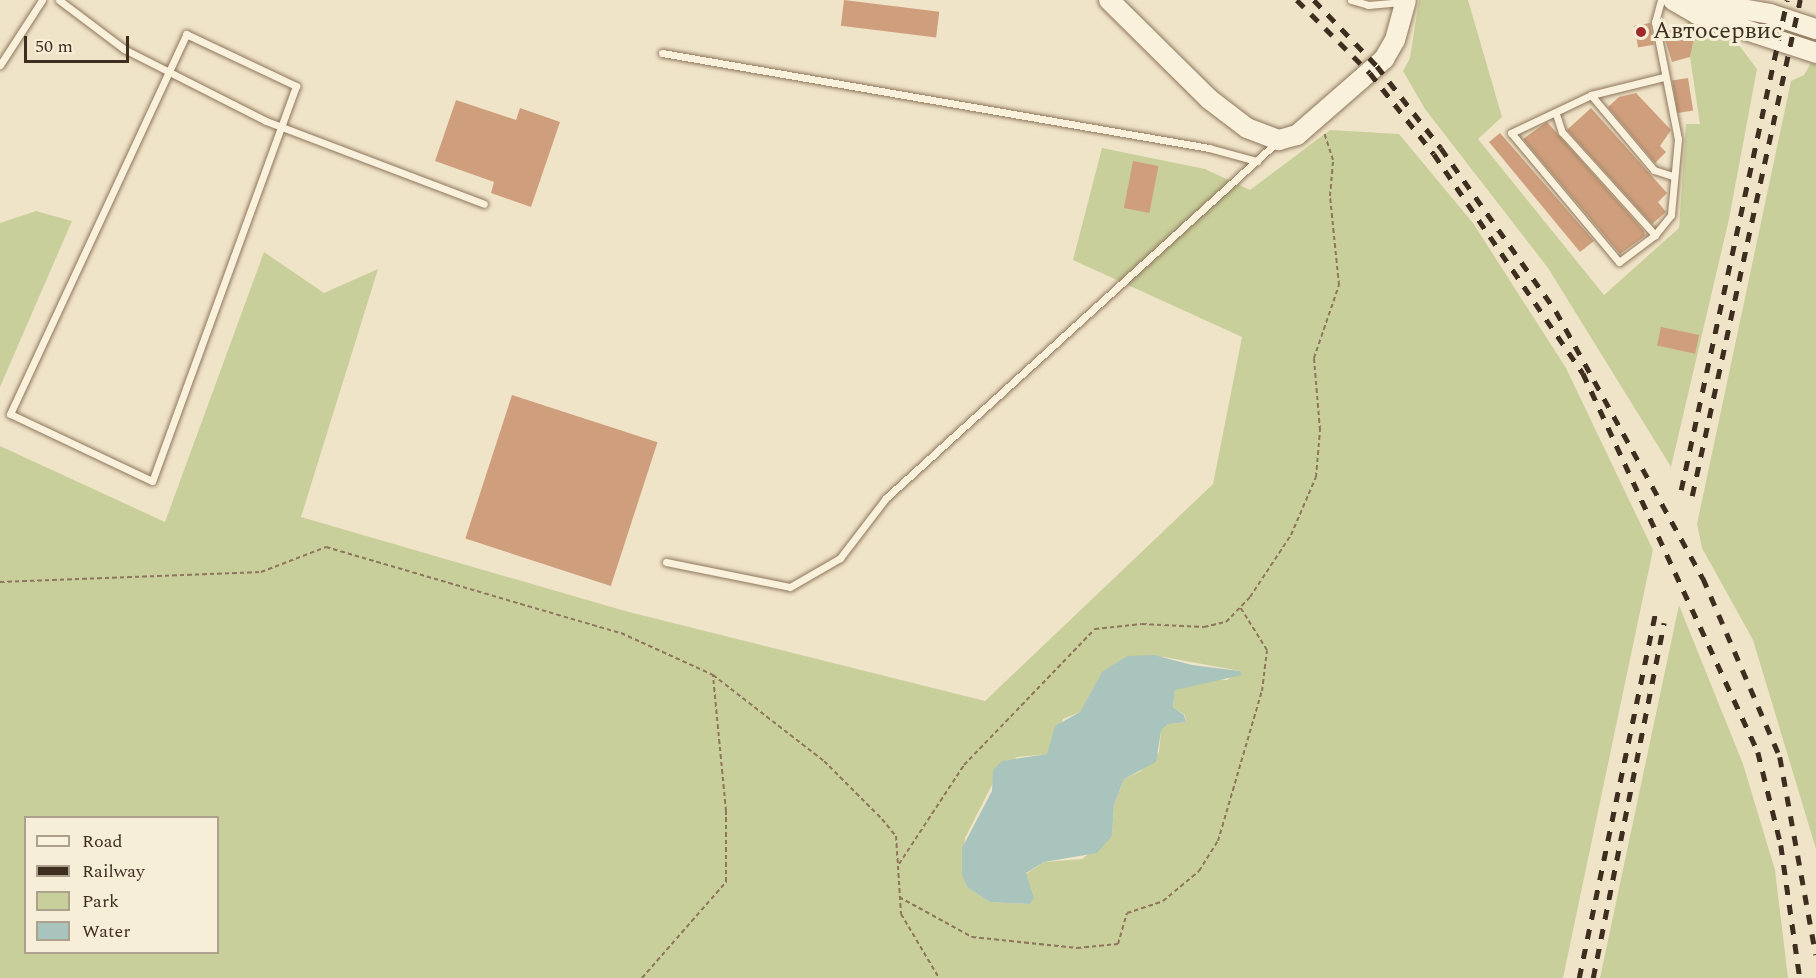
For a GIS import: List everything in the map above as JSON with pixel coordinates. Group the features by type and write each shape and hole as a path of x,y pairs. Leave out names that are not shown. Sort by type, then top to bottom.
{"street":[{"path":"1109,0 1209,99 1247,128 1279,140 1297,135 1384,59 1395,39 1406,1"},
{"path":"1673,0 1697,14 1816,53"},
{"path":"1689,0 1770,14 1816,29"}],"lane":[{"path":"0,65 42,0"},
{"path":"59,0 124,49 281,127 484,204"},
{"path":"1351,0 1368,5 1406,1"},
{"path":"1661,0 1655,22 1678,139 1670,219 1627,260 1617,261 1512,138 1514,129 1556,114 1592,94 1664,77"},
{"path":"186,33 296,86 281,127 152,481 10,414 186,33"},
{"path":"662,53 1209,148 1257,161"},
{"path":"1592,94 1654,170 1673,176"},
{"path":"1556,114 1562,132 1655,235"},
{"path":"666,562 790,587 840,558 886,498 1279,140"}],"path":[{"path":"897,866 964,765 1095,629 1142,624 1204,627 1226,622 1240,608 1291,534 1316,477 1320,430 1314,358 1339,285 1330,196 1333,160 1319,115"},
{"path":"0,582 261,572 326,547 621,633 713,675 824,761 882,819 896,836 898,897 901,914 939,978"},
{"path":"898,897 972,937 1077,948 1118,944 1127,912 1163,902 1199,871 1218,841 1262,690 1267,650 1240,608"},
{"path":"642,978 726,882 726,812 713,675"}],"green space":[{"path":"1419,0 1468,0 1502,117 1478,139 1604,295 1679,228 1686,124 1700,124 1690,57 1695,34 1687,22 1692,20 1735,40 1757,69 1729,219 1671,467 1548,268 1425,109 1403,71 1410,58"},
{"path":"1811,63 1816,64 1816,849 1753,640 1702,548 1697,524 1791,81 1804,75"},
{"path":"1330,130 1399,134 1473,223 1566,368 1653,550 1563,978 0,978 0,446 165,522 264,252 324,293 378,269 301,517 625,611 985,701 1213,484 1242,337 1073,260 1102,148 1205,169 1250,190","holes":["1127,656 1164,657 1240,671 1227,680 1207,679 1175,690 1173,707 1185,715 1186,722 1168,724 1161,731 1159,752 1141,771 1124,779 1114,805 1112,836 1082,859 1044,862 1026,874 1030,904 990,902 968,888 963,864 965,838 996,777 1017,757 1048,754 1063,719 1080,712 1102,673"]},
{"path":"36,211 72,221 0,387 0,223"},
{"path":"1679,605 1743,764 1775,870 1788,978 1600,978"}],"water":[{"path":"1154,655 1192,665 1240,671 1242,675 1175,690 1173,707 1184,715 1186,722 1168,724 1161,731 1156,762 1124,779 1114,805 1112,836 1097,853 1044,862 1026,873 1034,898 1030,904 990,902 968,888 962,875 962,848 992,791 993,770 1002,761 1047,754 1055,726 1080,712 1102,672 1127,656"}],"building":[{"path":"844,0 939,12 936,38 841,26"},
{"path":"1650,23 1654,45 1638,47 1634,26"},
{"path":"1662,29 1695,34 1690,57 1672,62"},
{"path":"1688,78 1693,111 1677,113 1672,81"},
{"path":"1636,93 1671,130 1660,146 1666,152 1655,163 1608,107 1619,97"},
{"path":"456,100 516,120 520,108 560,122 531,207 491,193 494,182 435,161"},
{"path":"1591,108 1667,193 1658,202 1666,212 1652,224 1567,130"},
{"path":"1547,122 1644,231 1645,236 1620,254 1523,139"},
{"path":"1500,133 1594,241 1580,252 1489,142"},
{"path":"1133,161 1159,166 1149,213 1124,208"},
{"path":"1661,327 1699,335 1695,354 1657,346"},
{"path":"512,395 658,442 611,586 465,539"}],"railway":[{"path":"1297,0 1370,73 1434,154 1583,373 1758,752 1781,845 1800,978"},
{"path":"1314,0 1377,66 1441,148 1556,311 1703,578 1780,757 1816,955"},
{"path":"1681,490 1787,0"},
{"path":"1692,496 1800,0"},
{"path":"1579,978 1656,608"},
{"path":"1593,978 1664,623"}],"place":[{"name":"Автосервис","path":"1641,32"}]}
